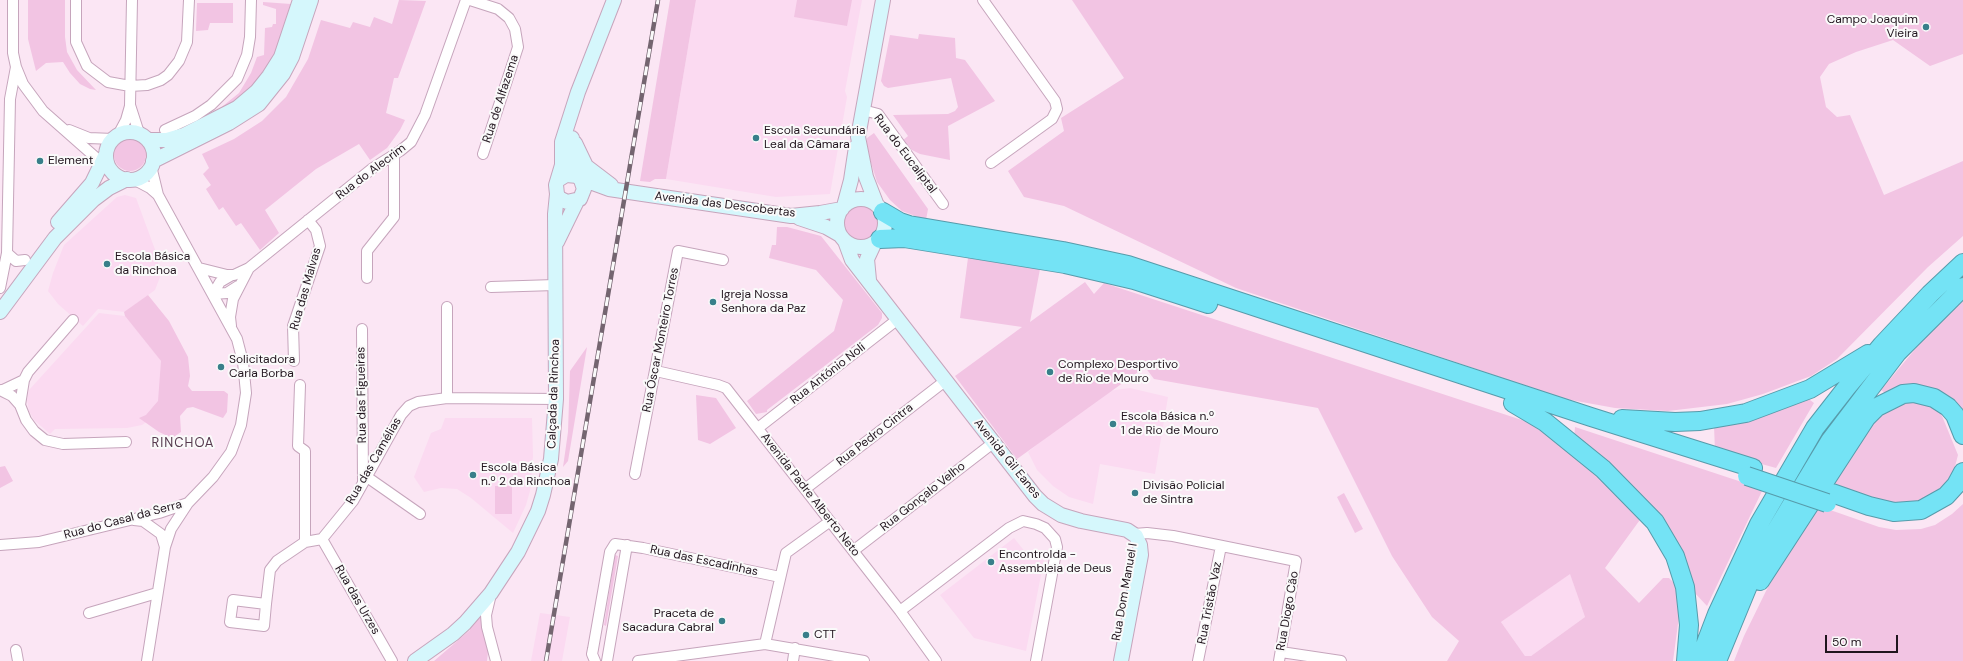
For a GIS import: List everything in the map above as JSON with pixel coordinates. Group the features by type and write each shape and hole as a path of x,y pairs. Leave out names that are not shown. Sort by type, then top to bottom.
{"highway":[{"path":"880,208 909,225 1063,251 1128,265 1591,417 1829,498 1889,522 1916,522 1929,520 1948,508 1963,494"},
{"path":"877,241 904,238 1065,264 1134,280 1513,403 1750,472"},
{"path":"1699,661 1736,570 1769,504 1815,428 1846,386 1882,345 1930,294 1963,263"},
{"path":"1717,661 1732,621 1752,576 1774,534 1830,441 1897,353 1963,287"},
{"path":"1591,417 1675,422 1700,421 1746,413 1810,389 1882,345"},
{"path":"1732,621 1775,559 1866,418 1877,407 1903,394 1914,393 1934,398 1948,407 1955,415 1963,435"},
{"path":"1513,403 1545,422 1597,464 1655,522 1675,556 1685,587 1689,625 1686,661"},
{"path":"1829,498 1894,512 1921,510 1946,496 1956,485 1963,472"}],"street":[{"path":"13,0 13,40 16,67 23,84 34,101 43,111 106,163 121,178 130,179"},
{"path":"76,0 75,32 79,51 87,66 108,82 130,86 147,85 161,80 179,61 187,42 189,0"},
{"path":"0,297 25,260 92,183 106,163 109,143 115,137 126,120 130,105 132,0"},
{"path":"165,130 195,116 217,99 237,79 247,55 250,37 252,0"},
{"path":"64,128 89,138 115,137 128,132 167,140 184,135 237,108 257,91 269,76 280,57 300,0"},
{"path":"0,312 54,238 93,200 109,188 143,175 152,164 229,124 259,104 283,74 292,57 311,0"},
{"name":"Rua do Alecrim","path":"213,294 220,282 250,268 373,168 406,147 419,129 466,0"},
{"name":"Rua de Alfazema","path":"470,0 498,10 509,18 515,29 518,46 483,154"},
{"name":"Calçada da Rinchoa","path":"415,661 453,634 465,623 491,592 518,552 538,512 551,459 556,399 555,218 557,187 562,165 562,142 566,125 614,0"},
{"path":"579,177 566,175 557,187 559,198 567,202 578,200 584,189 571,153 572,135 623,0"},
{"path":"843,238 837,221 843,208 851,180 883,0"},
{"path":"983,0 1055,101 1057,109 1052,119 991,163"},
{"path":"0,288 7,253 10,99 16,67"},
{"path":"130,105 143,136 153,149 152,164"},
{"name":"Rua do Eucaliptal","path":"863,110 878,114 943,204"},
{"path":"572,135 577,151 586,166 614,190"},
{"path":"858,137 864,169 886,226 867,259 867,272 870,282"},
{"path":"367,278 367,251 394,217 394,154"},
{"name":"Rua do Casal da Serra","path":"0,545 39,542 124,521 188,503 213,477 231,452 241,426 246,393 243,362 237,339 158,195 152,164"},
{"name":"Avenida das Descobertas","path":"579,177 614,190 791,216 843,208"},
{"name":"Rua do Casal da Serra","path":"130,179 150,188 158,195"},
{"name":"Avenida das Descobertas","path":"578,200 614,190"},
{"path":"843,208 852,200 859,199 866,199 880,208"},
{"name":"Calçada da Rinchoa","path":"556,246 578,200"},
{"path":"791,216 815,222 858,247 866,247 877,241"},
{"name":"Rua das Malvas","path":"294,361 293,326 320,246 316,230 308,220"},
{"name":"Avenida Gil Eanes","path":"843,238 852,260 1028,488 1052,510 1061,515 1077,520 1127,530 1134,534 1147,533 1296,561"},
{"name":"Rua Óscar Monteiro Torres","path":"636,474 678,251 723,260"},
{"path":"7,253 16,261 25,260"},
{"path":"199,268 216,273 234,275"},
{"name":"Rua do Alecrim","path":"232,328 230,317 233,299 250,268"},
{"name":"Rua do Alecrim","path":"213,294 227,293 240,284"},
{"path":"491,287 555,285"},
{"path":"446,398 447,307"},
{"name":"Rua António Noli","path":"758,428 898,319"},
{"path":"73,320 26,376 2,390 12,396 20,405 26,420 34,431 45,440 63,444 126,442"},
{"name":"Rua das Figueiras","path":"362,329 365,481"},
{"name":"Avenida Padre Alberto Neto","path":"656,371 726,388 829,522 900,611 936,661"},
{"path":"20,405 21,392 26,376"},
{"path":"20,405 26,376"},
{"name":"Rua Pedro Cintra","path":"805,489 945,381"},
{"path":"300,386 298,446 304,451 305,542"},
{"name":"Rua das Camélias","path":"322,539 352,501 365,481 404,410 418,402 446,398 556,399"},
{"name":"Rua Gonçalo Velho","path":"853,551 993,443"},
{"path":"365,481 420,514"},
{"path":"147,661 165,547 171,528 188,503"},
{"path":"124,521 144,521 161,534 165,547"},
{"path":"900,611 1010,528 1023,521 1045,528 1055,539 1058,547 1036,661"},
{"path":"766,644 786,553 829,522"},
{"name":"Rua Dom Manuel I","path":"1112,661 1135,546 1134,534"},
{"name":"Rua Dom Manuel I","path":"1120,661 1141,555 1140,545 1134,534"},
{"path":"266,604 270,570 277,561 305,542 322,539"},
{"name":"Rua das Urzes","path":"322,539 392,661"},
{"path":"595,661 592,654 610,552 615,544 627,545 607,661"},
{"name":"Rua das Escadinhas","path":"627,545 780,577"},
{"name":"Rua Tristão Vaz","path":"1198,661 1221,546"},
{"name":"Rua Diogo Cão","path":"1280,656 1296,561"},
{"path":"491,592 486,615 487,627 496,661"},
{"path":"89,613 157,593"},
{"path":"638,661 685,658 766,644 864,661"},
{"path":"793,661 795,648"},
{"path":"16,650 18,661"},
{"path":"1280,656 1341,661"}],"shaded area":[{"path":"28,0 65,0 65,37 67,52 77,70 96,90 80,84 63,62 46,63 36,71 28,39"},
{"path":"399,0 426,1 398,78 394,78 386,113 405,120 400,130 387,148 370,160 359,144 316,169 265,210 279,233 260,250 241,223 236,226 223,207 219,210 206,189 211,185 203,174 209,168 202,154 234,139 262,121 286,97 308,59 321,20 350,28 353,22 370,27 374,17 392,24"},
{"path":"670,0 696,0 666,179 655,179 650,182 640,181"},
{"name":"Escola Secundária Leal da Câmara","path":"696,0 862,0 845,91 847,97 830,194 776,197 666,179"},
{"path":"797,0 852,0 847,26 794,17"},
{"path":"1072,0 1963,0 1963,54 1930,66 1893,40 1856,52 1829,64 1820,77 1826,107 1837,117 1850,115 1884,195 1963,161 1963,236 1928,267 1837,359 1811,376 1763,394 1727,404 1668,411 1615,408 1565,399 1236,288 1064,206 1024,197 1008,171 1064,131 1061,118 1124,78"},
{"path":"263,2 291,4 273,58 264,75 242,97 218,111 239,93 251,73 257,57 264,55 265,28 272,27 273,24 276,24 276,9 263,5"},
{"path":"197,3 233,3 233,23 210,23 208,30 196,31"},
{"path":"919,34 955,38 956,58 965,60 995,101 948,126 950,160 920,154 908,148 902,141 908,136 893,115 948,114 955,111 958,107 951,78 888,88 884,86 881,81 890,35 918,39"},
{"path":"874,133 928,209 926,220 902,211 890,200 877,182 866,143 867,138"},
{"path":"130,139 139,142 143,146 146,155 143,164 139,168 130,171 121,168 117,164 114,155 117,146 121,142"},
{"name":"Escola Básica da Rinchoa","path":"125,195 136,198 157,255 160,277 155,290 125,312 98,309 83,326 58,304 48,291 53,273 64,245 117,197"},
{"path":"860,204 870,207 875,212 878,222 875,232 870,237 860,240 850,237 845,232 842,222 845,212 850,207"},
{"path":"777,227 787,227 821,236 882,313 882,318 878,325 767,410 767,412 756,414 747,401 834,331 843,300 816,270 769,258 772,245 776,245"},
{"path":"968,258 1040,269 1030,322 1085,282 1094,294 1104,283 1531,423 1555,439 1642,517 1605,568 1639,603 1663,578 1669,578 1677,586 1680,609 1673,661 1447,661 1459,641 1432,617 1392,556 1318,408 1154,379 1145,367 1017,459 955,376 1022,327 960,318","holes":["1570,574 1585,617 1531,656 1525,656 1501,622"]},
{"path":"148,295 169,321 188,357 190,376 188,386 192,391 224,391 228,394 227,412 223,418 193,407 187,408 180,416 181,432 172,438 159,432 139,418 146,415 158,401 161,361 125,316 124,312"},
{"path":"1963,301 1963,420 1955,409 1885,393 1881,390 1921,342"},
{"path":"99,313 125,316 184,389 170,407 142,425 127,428 55,429 50,434 34,420 29,411 27,401 29,390"},
{"path":"587,347 568,461 563,467 568,432 570,371"},
{"name":"Escola Básica n.º 1 de Rio de Mouro","path":"1130,388 1168,397 1155,474 1100,464 1093,504 1069,497 1053,486 1037,470 1028,452 1101,392"},
{"path":"696,395 716,398 736,428 710,444 698,440"},
{"path":"1806,397 1814,403 1776,468 1715,451 1714,426"},
{"path":"1915,402 1925,403 1940,411 1958,455 1952,478 1941,492 1930,499 1901,507 1832,486 1867,431 1882,414 1898,404"},
{"name":"Escola Básica n.º 2 da Rinchoa","path":"445,418 532,418 533,456 530,491 526,505 513,533 471,498 457,489 441,488 424,492 414,477 431,433 441,429"},
{"path":"1575,427 1763,489 1707,606 1693,591 1676,543 1574,439"},
{"path":"5,466 13,481 0,488 0,467"},
{"path":"495,486 512,486 512,514 495,514"},
{"path":"1344,493 1363,529 1355,533 1337,497"},
{"path":"1813,504 1879,527 1896,530 1921,529 1935,525 1952,514 1963,504 1963,661 1734,661 1744,636 1766,591"},
{"path":"1014,538 1026,553 1044,560 1026,651 974,638 940,595"},
{"path":"615,555 618,556 606,626 604,625"},
{"path":"1570,573 1585,617 1531,656 1525,656 1501,622"},
{"path":"482,613 490,651 488,652 487,661 434,661 470,630 470,626"},
{"path":"540,613 570,617 562,661 531,661"}],"railway":[{"path":"546,661 658,0"}],"place":[{"name":"Campo Joaquim Vieira","path":"1926,27"},
{"name":"Escola Secundária Leal da Câmara","path":"756,138"},
{"name":"Element","path":"40,161"},
{"name":"Escola Básica da Rinchoa","path":"107,264"},
{"name":"Igreja Nossa Senhora da Paz","path":"713,302"},
{"name":"Solicitadora Carla Borba","path":"221,367"},
{"name":"Complexo Desportivo de Rio de Mouro","path":"1050,372"},
{"name":"Escola Básica n.º 1 de Rio de Mouro","path":"1113,424"},
{"name":"Escola Básica n.º 2 da Rinchoa","path":"473,475"},
{"name":"Divisão Policial de Sintra","path":"1135,493"},
{"name":"EncontroIda - Assembleia de Deus","path":"991,562"},
{"name":"Praceta de Sacadura Cabral","path":"722,621"},
{"name":"CTT","path":"806,635"}],"district":[{"name":"RINCHOA","path":"183,444"}]}
